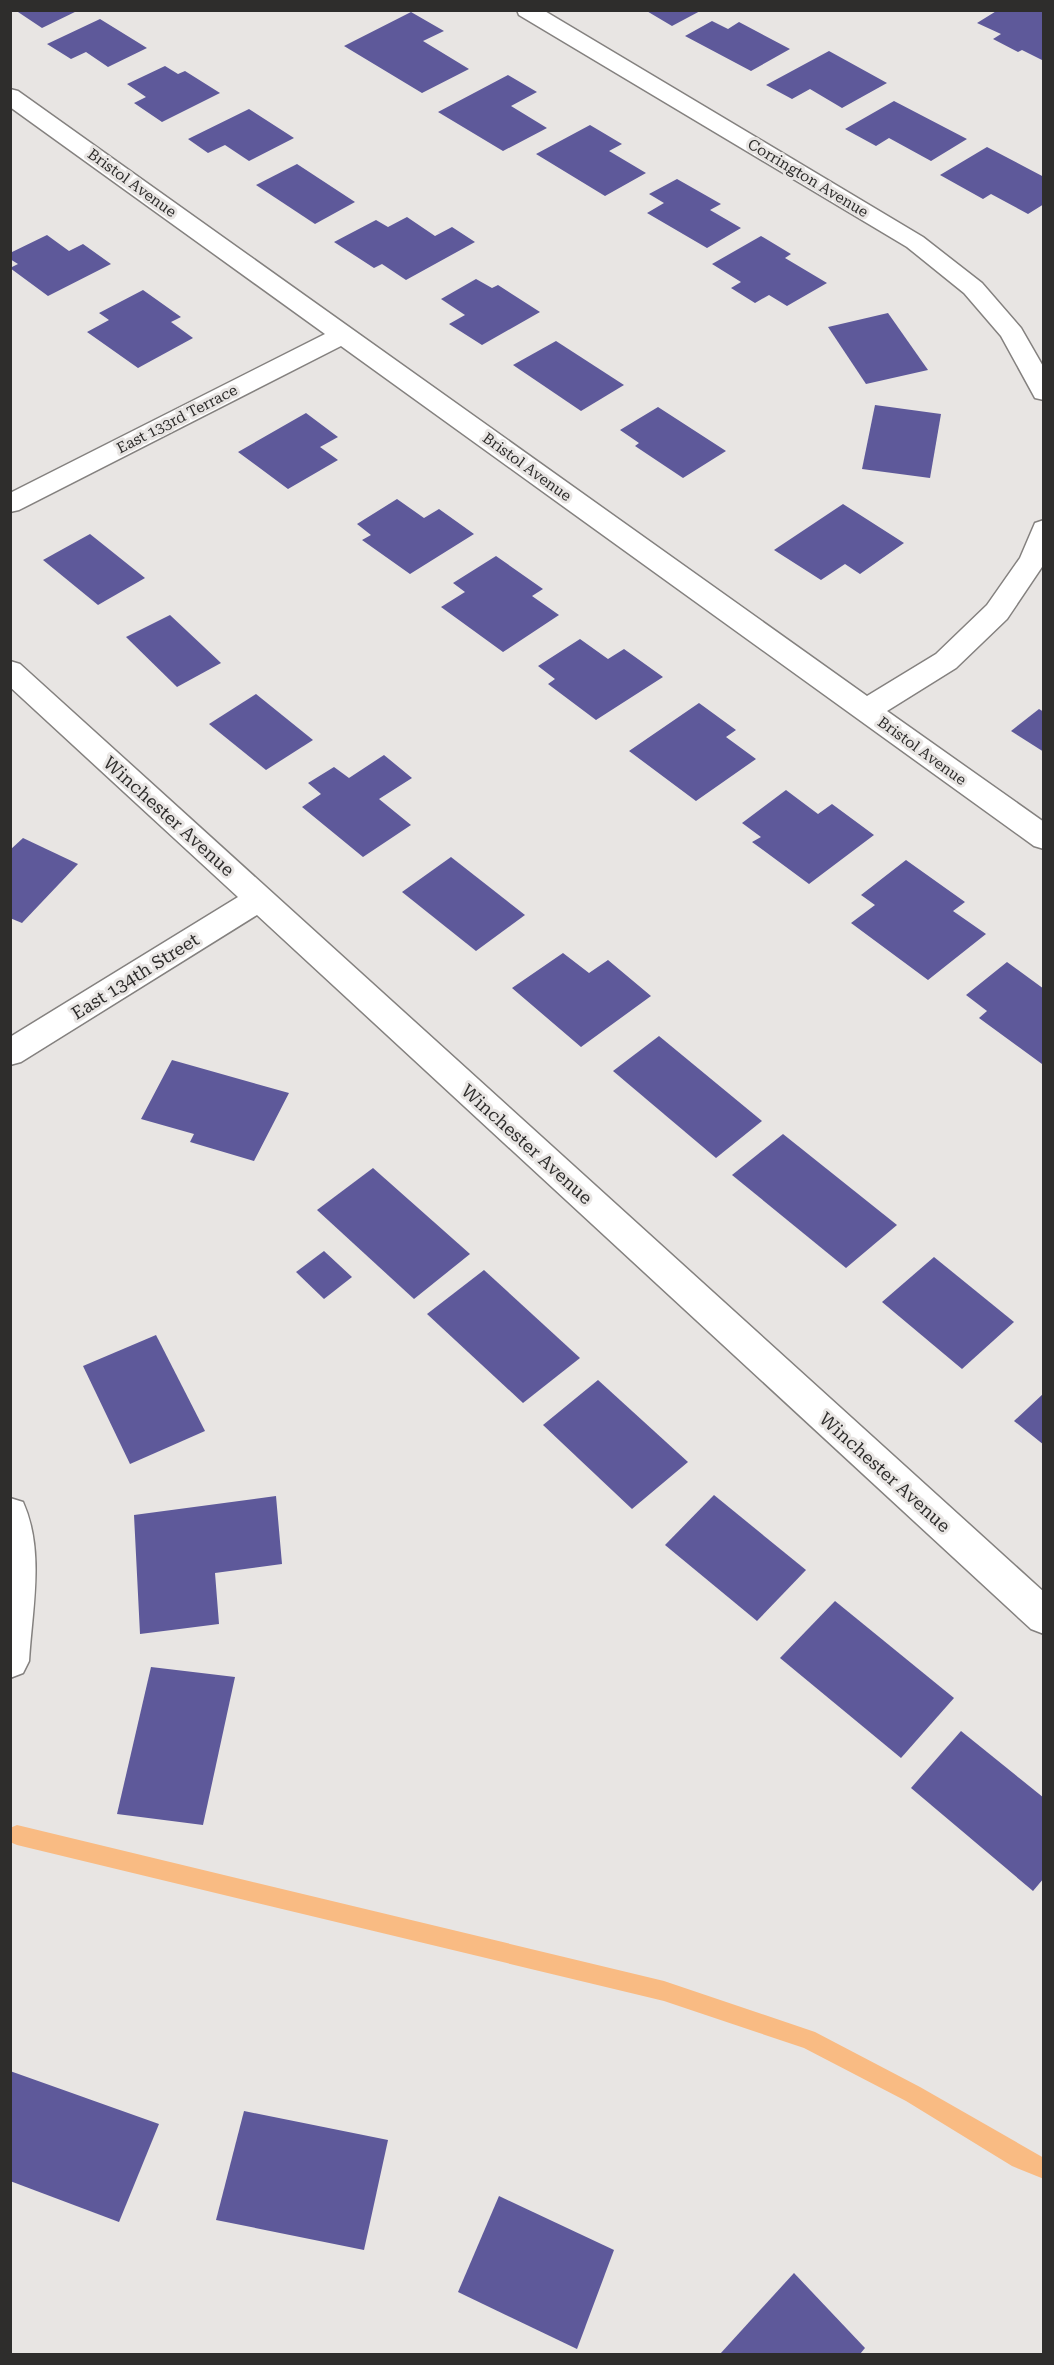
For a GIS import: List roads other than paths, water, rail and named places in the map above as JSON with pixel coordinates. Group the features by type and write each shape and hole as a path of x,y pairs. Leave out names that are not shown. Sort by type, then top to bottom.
{"street":[{"name":"Corrington Avenue","path":"527,10 915,242 973,288 1012,333 1044,393"},
{"name":"Bristol Avenue","path":"10,96 1044,838"},
{"name":"East 133rd Terrace","path":"10,504 344,335"},
{"path":"866,710 946,661 998,612 1033,559 1044,529"},
{"name":"Winchester Avenue","path":"10,671 1044,1617"},
{"name":"East 134th Street","path":"10,1053 259,899"},
{"path":"10,1514 18,1549 10,1660"}],"waterway":[{"path":"17,1835 664,1991 808,2039 913,2094 1020,2158 1044,2169"}]}
